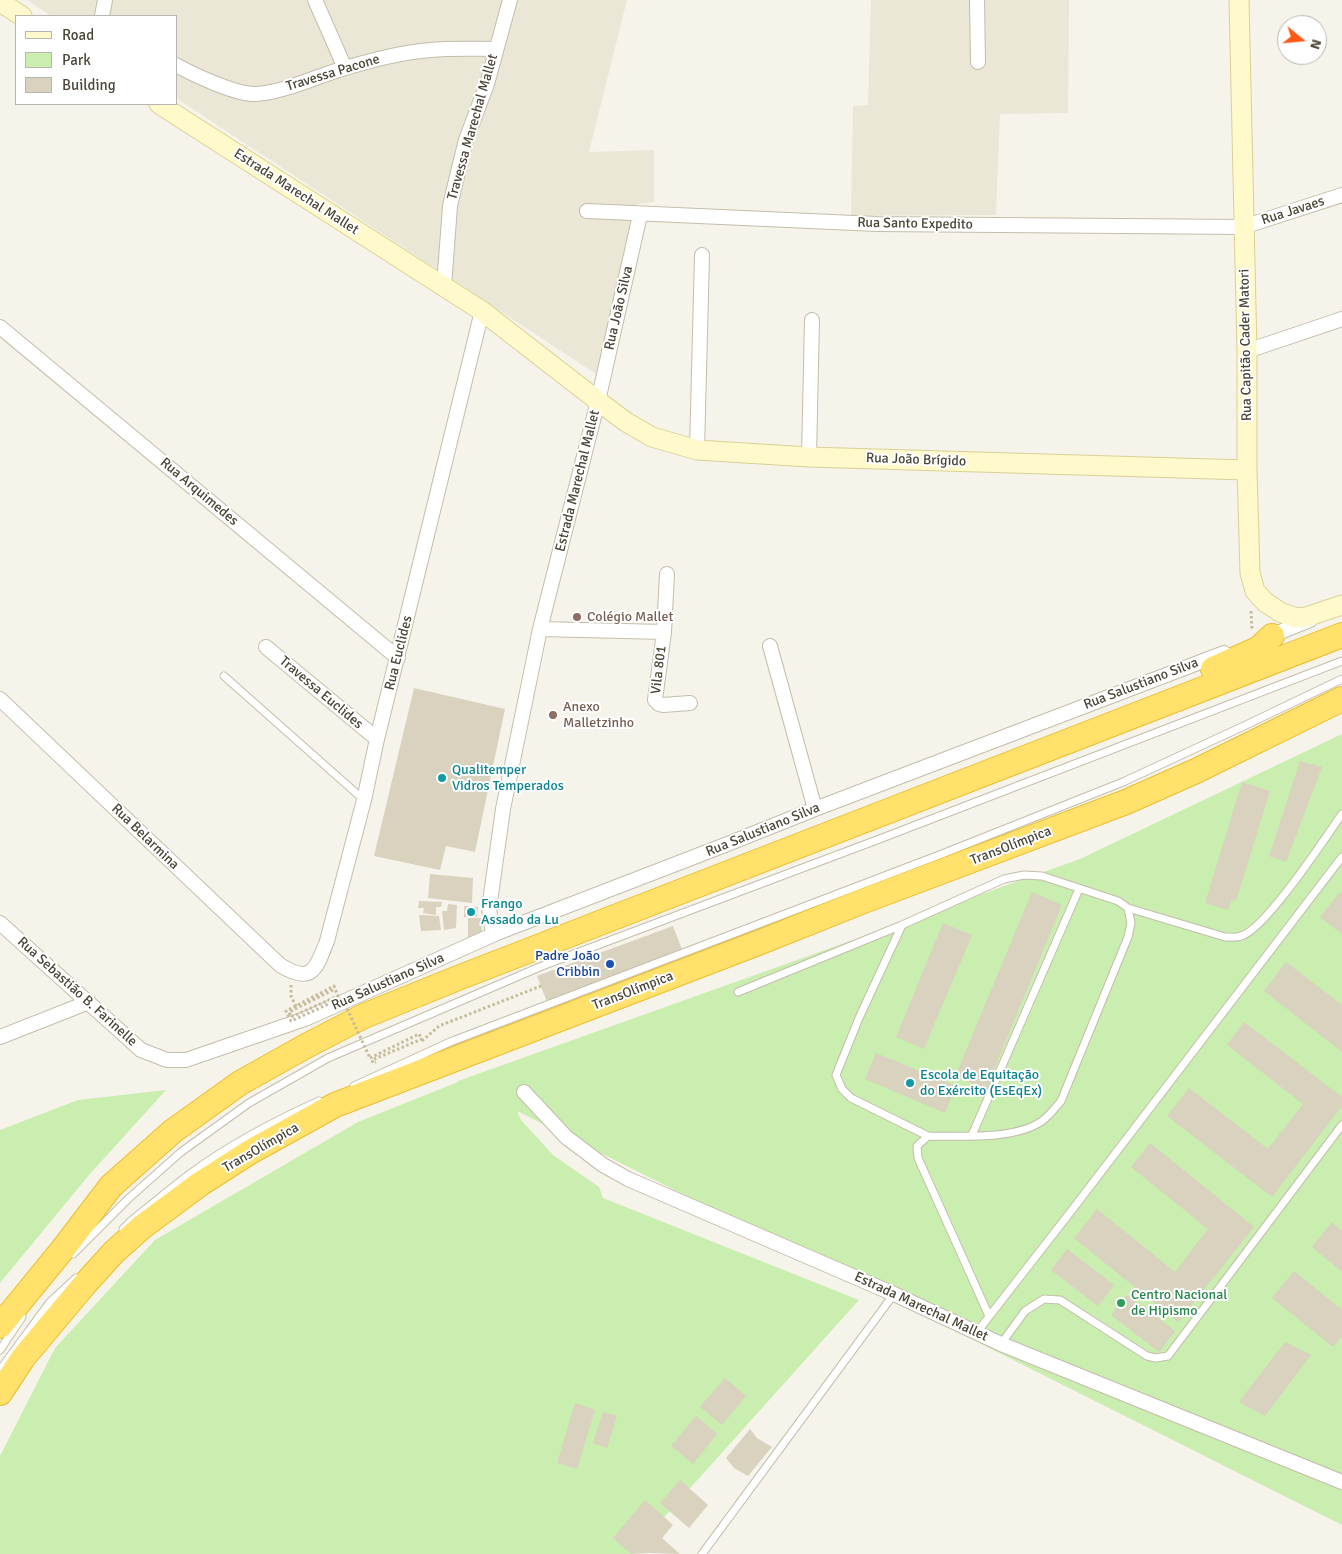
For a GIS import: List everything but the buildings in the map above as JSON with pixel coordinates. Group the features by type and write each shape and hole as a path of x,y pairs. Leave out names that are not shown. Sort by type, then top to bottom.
{"highway":[{"path":"0,1326 112,1186 173,1131 240,1083 364,1016 860,820 1342,635"},
{"path":"860,820 915,792 1161,692 1258,649 1272,636"},
{"name":"TransOlímpica","path":"0,1394 23,1358 85,1284 114,1252 142,1227 200,1184 250,1152 335,1105 1126,802 1254,732 1342,699"}],"street":[{"path":"102,15 105,0"},
{"path":"315,0 345,68"},
{"name":"Travessa Marechal Mallet","path":"444,286 450,206 466,140 486,84 510,0"},
{"path":"977,0 978,62"},
{"name":"Rua Capitão Cader Matori","path":"1240,0 1250,573 1255,591 1265,602 1280,612 1296,618 1306,617 1342,606"},
{"path":"0,2 20,15"},
{"name":"Travessa Pacone","path":"178,66 240,92 254,94 274,91 345,68 392,56 431,50 496,48"},
{"name":"Estrada Marechal Mallet","path":"161,105 482,311 598,401 540,629 503,809 490,909 492,928 497,933"},
{"name":"Rua Javaes","path":"1243,227 1342,195"},
{"name":"Rua Santo Expedito","path":"587,211 640,215 877,224 1243,227"},
{"name":"Rua João Silva","path":"598,401 640,215"},
{"path":"697,450 702,254"},
{"name":"Rua Euclides","path":"292,972 298,975 305,975 313,970 327,941 364,800 377,739 482,311"},
{"path":"1247,351 1342,319"},
{"path":"809,457 812,320"},
{"name":"Rua Arquimedes","path":"0,327 398,658"},
{"name":"Rua João Brígido","path":"598,401 626,422 652,437 697,450 809,457 1247,470"},
{"name":"Vila 801","path":"667,574 664,632 655,700 663,705 690,703"},
{"name":"Rua Salustiano Silva","path":"186,1060 306,1019 497,933 814,809 1272,636 1342,606"},
{"name":"Vila 801","path":"540,629 664,632"},
{"name":"Travessa Euclides","path":"266,646 377,739"},
{"path":"770,646 814,809"},
{"name":"Rua Belarmina","path":"0,699 280,965 292,972"},
{"name":"Rua Sebastião B. Farinelle","path":"0,923 141,1050 167,1060 186,1060"},
{"path":"0,1037 89,1002"},
{"name":"Estrada Marechal Mallet","path":"524,1092 566,1137 603,1164 628,1179 894,1294 1001,1344 1342,1482"}],"lane":[{"path":"66,1260 128,1199 180,1152 249,1103 328,1058 542,966 1342,661"},
{"path":"224,676 364,800"},
{"name":"TransOlímpica","path":"349,1088 450,1042 933,858 1254,732 1342,679"},
{"path":"738,992 902,926 1004,879 1024,874 1042,876 1118,901 1128,908 1225,937 1242,936 1259,925 1284,896 1342,814"},
{"path":"977,1332 1342,857"},
{"path":"972,1135 1079,889"},
{"path":"902,926 859,1018 836,1075 842,1089 851,1098 928,1136 1001,1134 1023,1131 1043,1121 1061,1102 1128,937 1131,923 1128,908"},
{"name":"TransOlímpica","path":"117,1235 131,1221 192,1172 235,1144 276,1121 325,1098"},
{"path":"1001,1344 1025,1312 1044,1299 1060,1300 1147,1356 1156,1358 1168,1356 1342,1124"},
{"path":"928,1136 917,1146 918,1158 989,1316"},
{"path":"0,1370 50,1302 83,1270"},
{"path":"702,1554 894,1294"},
{"path":"0,1350 30,1307"}],"path":[{"path":"292,972 291,996 298,1011 306,1019"},
{"path":"333,990 289,1012 291,1017 338,996 334,986 286,1011 291,1021 342,998 370,1058 419,1034 422,1039 372,1060 373,1063 423,1041 444,1023 540,986"}],"shaded area":[{"path":"27,0 627,0 589,152 654,150 654,202 638,204 596,374 178,99 178,15 50,15"},
{"path":"871,0 1069,0 1068,113 1000,114 996,215 851,216 853,106 868,105"}],"green space":[{"path":"1342,734 1342,1525 517,1111 521,1120 553,1155 599,1187 603,1198 859,1300 631,1554 0,1554 0,1456 55,1348 155,1240 358,1122 458,1081 1080,859"},
{"path":"166,1090 89,1175 0,1283 0,1130 78,1100"}],"place":[{"name":"Colégio Mallet","path":"577,617"},
{"name":"Anexo Malletzinho","path":"553,715"},
{"name":"Qualitemper Vidros Temperados","path":"442,778"},
{"name":"Frango Assado da Lu","path":"471,912"},
{"name":"Padre João Cribbin","path":"610,964"},
{"name":"Escola de Equitação do Exército (EsEqEx)","path":"910,1083"},
{"name":"Centro Nacional de Hipismo","path":"1121,1303"}]}
